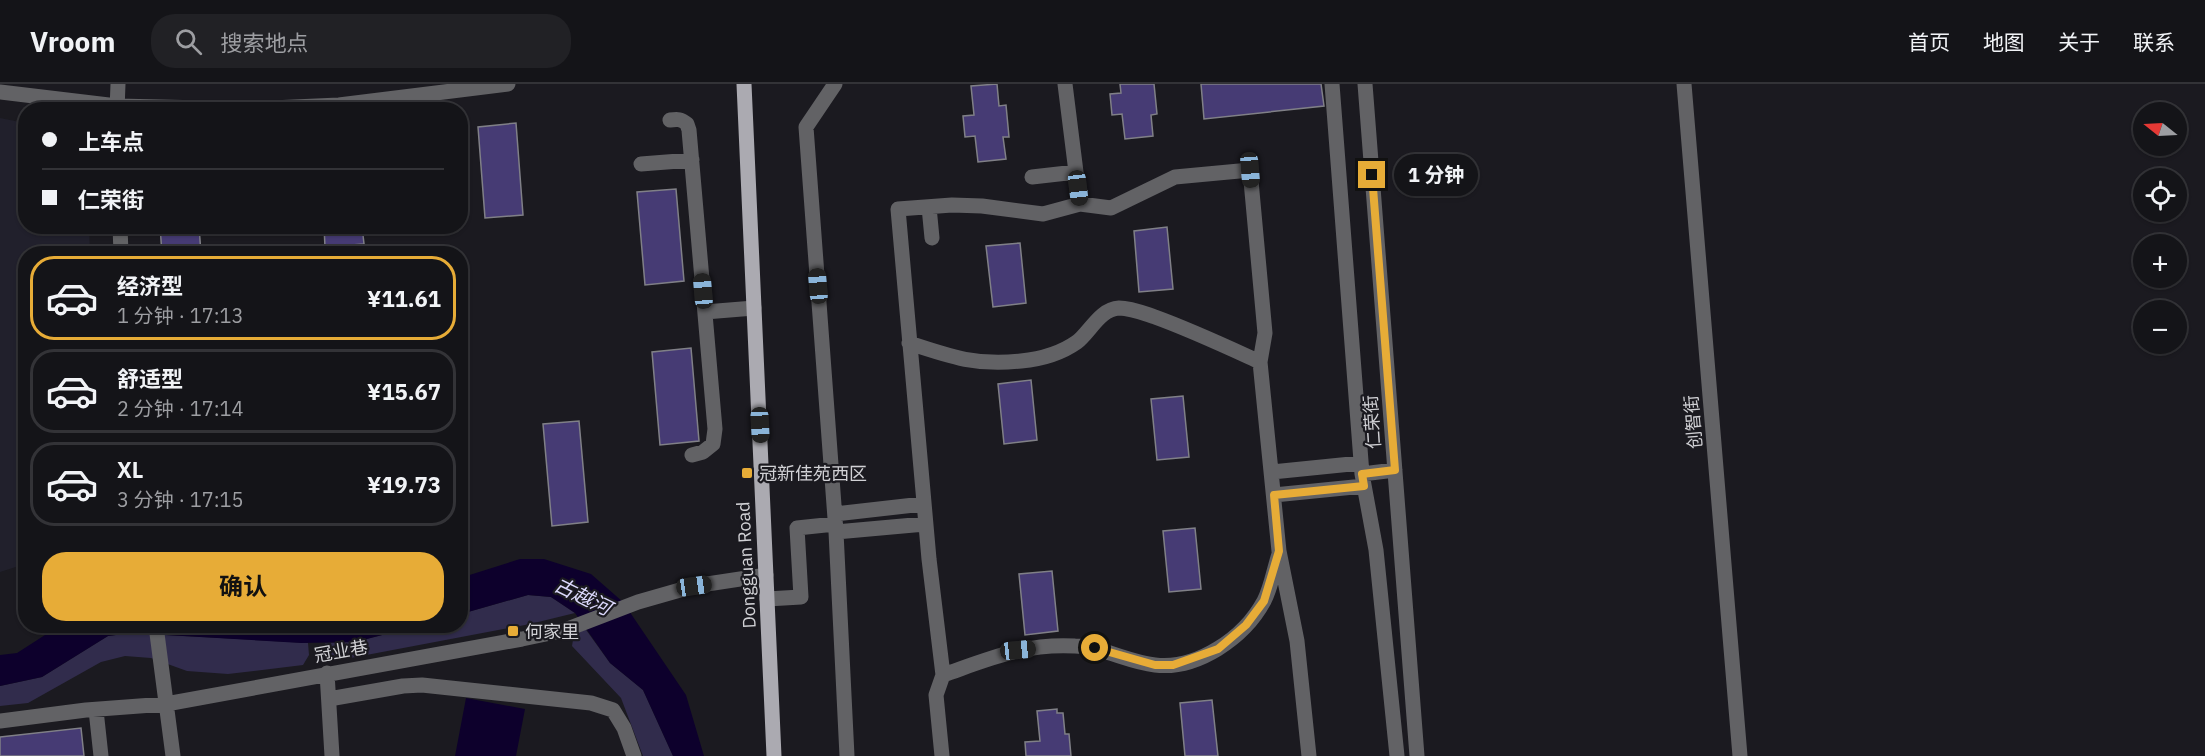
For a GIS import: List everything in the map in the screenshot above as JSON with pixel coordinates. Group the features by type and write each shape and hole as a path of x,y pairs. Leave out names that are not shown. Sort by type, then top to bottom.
{"main road":[{"name":"Dongguan Road","path":"744,84 774,756"}],"street":[{"path":"117,102 118,84"},
{"path":"363,102 508,84"},
{"path":"835,84 806,127 835,524 847,756"},
{"path":"1065,84 1080,204"},
{"path":"1332,84 1362,474 1376,550 1397,756"},
{"name":"仁荣街","path":"1365,84 1417,756"},
{"name":"创智街","path":"1684,84 1740,756"},
{"path":"0,92 73,102"},
{"path":"670,120 679,119 687,124 715,436 713,444 708,449 692,455"},
{"path":"641,164 692,160"},
{"path":"942,756 936,695 943,675 923,504 897,209 982,206 1043,214 1080,204 1111,208 1175,177 1250,170 1265,333 1260,362 1279,551 1297,641 1309,756"},
{"path":"1032,177 1076,172"},
{"path":"929,207 932,238"},
{"path":"705,312 754,308"},
{"path":"909,343 977,363 996,364 1035,359 1053,355 1078,341 1103,314 1117,308 1137,311 1175,324 1260,362"},
{"path":"1274,495 1362,474 1395,470"},
{"path":"1272,472 1362,474"},
{"path":"835,524 923,504"},
{"path":"767,600 801,597 797,528 835,524 925,524"},
{"path":"943,675 990,657 1042,647 1095,648 1155,665 1173,665 1192,660 1218,649 1246,625 1264,601 1279,551"},
{"name":"冠业巷","path":"0,721 166,704 548,634 565,630 638,602 694,586 766,575"},
{"path":"157,633 173,756"},
{"path":"327,674 332,756"},
{"path":"328,699 403,686 422,685 591,703 614,710 624,728 634,756"},
{"path":"96,710 101,756"}],"shaded area":[{"path":"0,118 18,122 18,234 89,234 90,246 18,246 18,566 0,572"},
{"path":"528,595 551,597 575,613 530,624 340,660 331,658 325,643 355,642 390,633 468,633 468,612"},
{"path":"584,627 610,663 643,690 673,756 643,756 621,698 572,646 574,634"},
{"path":"131,633 308,643 309,655 303,665 228,674 187,671 151,658 125,656 101,662 28,703 0,706 0,686 42,677 108,636"}],"water":[{"name":"古越河","path":"520,559 544,559 591,574 623,602 686,695 704,756 673,756 643,690 610,663 575,613 551,597 528,595 468,612 468,575"},
{"path":"48,633 131,633 108,636 42,677 0,686 0,655 17,653"},
{"path":"131,633 390,633 355,642 301,643"},
{"path":"466,698 525,709 516,756 455,756"}],"building":[{"path":"997,84 999,106 1006,105 1009,137 1003,137 1006,159 978,162 975,136 965,137 963,116 974,115 971,86"},
{"path":"1120,84 1154,84 1157,114 1151,115 1153,136 1125,139 1122,114 1112,115 1110,94 1121,93"},
{"path":"1201,84 1321,84 1324,106 1204,119"},
{"path":"516,123 523,215 485,218 478,127"},
{"path":"676,189 684,281 645,285 637,192"},
{"path":"1167,227 1173,289 1139,292 1134,231"},
{"path":"161,234 200,234 200,246 161,246"},
{"path":"324,234 363,234 364,244 325,246"},
{"path":"1020,243 1026,303 993,307 986,246"},
{"path":"691,348 699,441 660,445 652,352"},
{"path":"1031,380 1037,440 1004,444 998,384"},
{"path":"1183,396 1189,457 1157,460 1151,399"},
{"path":"579,421 588,522 552,526 543,424"},
{"path":"1195,528 1201,589 1169,592 1163,531"},
{"path":"1052,571 1058,631 1025,635 1019,574"},
{"path":"1212,700 1218,756 1185,756 1180,703"},
{"path":"1057,709 1057,713 1063,713 1065,734 1069,734 1071,756 1026,756 1025,742 1040,741 1037,711"},
{"path":"81,728 84,756 0,756 0,737"}],"place":[{"name":"冠新佳苑西区","path":"747,473"},
{"name":"何家里","path":"513,631"}],"route":[{"path":"1095,648 1155,665 1173,665 1218,649 1246,625 1264,601 1279,551 1274,495 1364,486 1362,474 1395,470 1372,175"}]}
